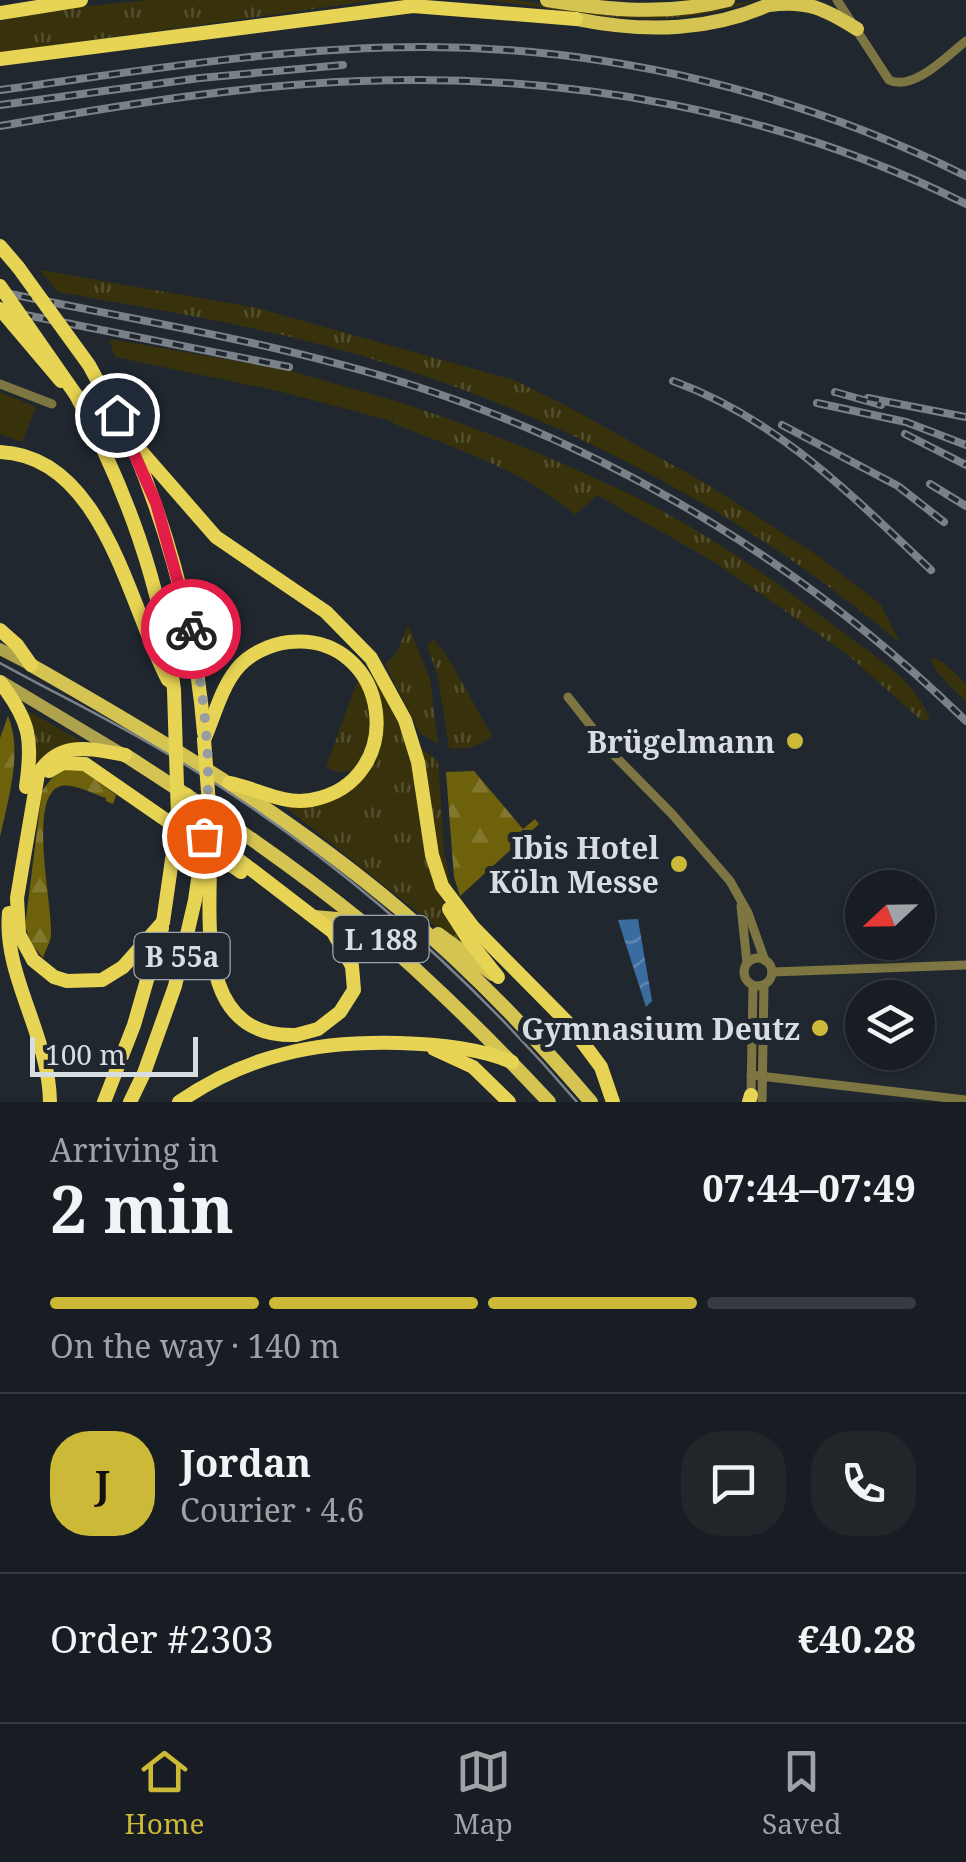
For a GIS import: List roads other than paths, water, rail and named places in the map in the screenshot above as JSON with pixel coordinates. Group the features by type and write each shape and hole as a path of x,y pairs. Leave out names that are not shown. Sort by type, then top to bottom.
{"highway":[{"path":"0,14 81,0"},
{"path":"450,0 514,6 576,20"},
{"path":"0,59 413,6 576,20"},
{"name":"B 55a","path":"0,246 64,328 107,395 127,435 156,503 182,592 201,692 209,804 195,900 175,986 130,1102"},
{"name":"B 55a","path":"0,286 76,395 118,478 145,550 164,622 174,690 178,818 163,922 134,1025 104,1102"},
{"name":"B 55a","path":"0,309 48,370 76,395"},
{"path":"127,435 216,536 342,626 384,676 410,737 432,855 448,906 498,978"},
{"path":"0,452 39,460 80,497 121,566 160,666 174,690"},
{"path":"0,630 30,665"},
{"path":"204,740 234,672 243,662 274,645 308,641 325,646 349,660 370,686 378,713 374,746 363,768 340,789 312,800 291,801 229,783"},
{"path":"0,681 17,704 30,737 9,918 16,971 48,1067 50,1102"},
{"path":"125,755 85,747 59,753 38,774 17,914 19,934 32,960 54,977 80,983 102,980 123,968 163,922"},
{"path":"30,814 46,774 56,765 77,762 94,769 228,864 264,882"},
{"path":"187,795 196,817 213,840 333,932 344,950 356,978 354,990 318,1030 279,1036 250,1027 226,1003 217,984 211,953 209,804"},
{"path":"442,886 459,911 540,991 590,1051 601,1067 610,1102"},
{"path":"414,1044 440,1051 472,1067 508,1102"},
{"path":"180,1102 214,1081 283,1054 322,1048 414,1044 469,1048 512,1062"}],"main road":[{"path":"547,0 654,11 728,0"},
{"path":"576,20 615,27 692,26 720,22 774,2 824,8 857,29"},
{"name":"L 188","path":"0,649 229,783 398,908 468,970 591,1102"},
{"name":"L 188","path":"0,681 238,828 360,921 424,976 549,1102"},
{"path":"398,908 498,978"},
{"path":"313,917 360,921"}],"street":[{"path":"837,0 889,80 896,84 911,81 966,41"},
{"path":"0,384 52,404"},
{"path":"568,696 612,753 730,881 772,972 770,979 758,986"},
{"path":"741,903 748,963 744,976 758,986"},
{"path":"748,963 766,960"},
{"path":"772,972 966,965"},
{"path":"753,1100 758,986"},
{"path":"757,1076 966,1100"}],"water":[{"path":"638,919 652,1001 646,1007 618,920"}],"tram line":[{"path":"0,663 213,782 327,862 432,952 531,1050 577,1102"}],"railway":[{"path":"0,90 211,61 317,51 423,47 563,55 702,80 770,99 837,121 966,176"},
{"path":"0,105 200,78 343,65"},
{"path":"0,126 271,87 439,80 517,84 595,92 747,122 822,144 966,204"},
{"path":"0,292 212,334 369,372 497,415 571,447 713,523 780,567 907,666 966,721"},
{"path":"0,310 289,367"},
{"path":"673,381 711,397 780,438 842,488 931,570"},
{"path":"835,392 881,405"},
{"path":"868,398 966,417"},
{"path":"817,403 906,422 966,445"},
{"path":"782,425 898,486 944,522"},
{"path":"905,434 966,465"},
{"path":"930,484 966,506"}],"place":[{"name":"Brügelmann","path":"795,741"},
{"name":"Ibis Hotel Köln Messe","path":"679,864"},
{"name":"Gymnasium Deutz","path":"820,1028"}]}
